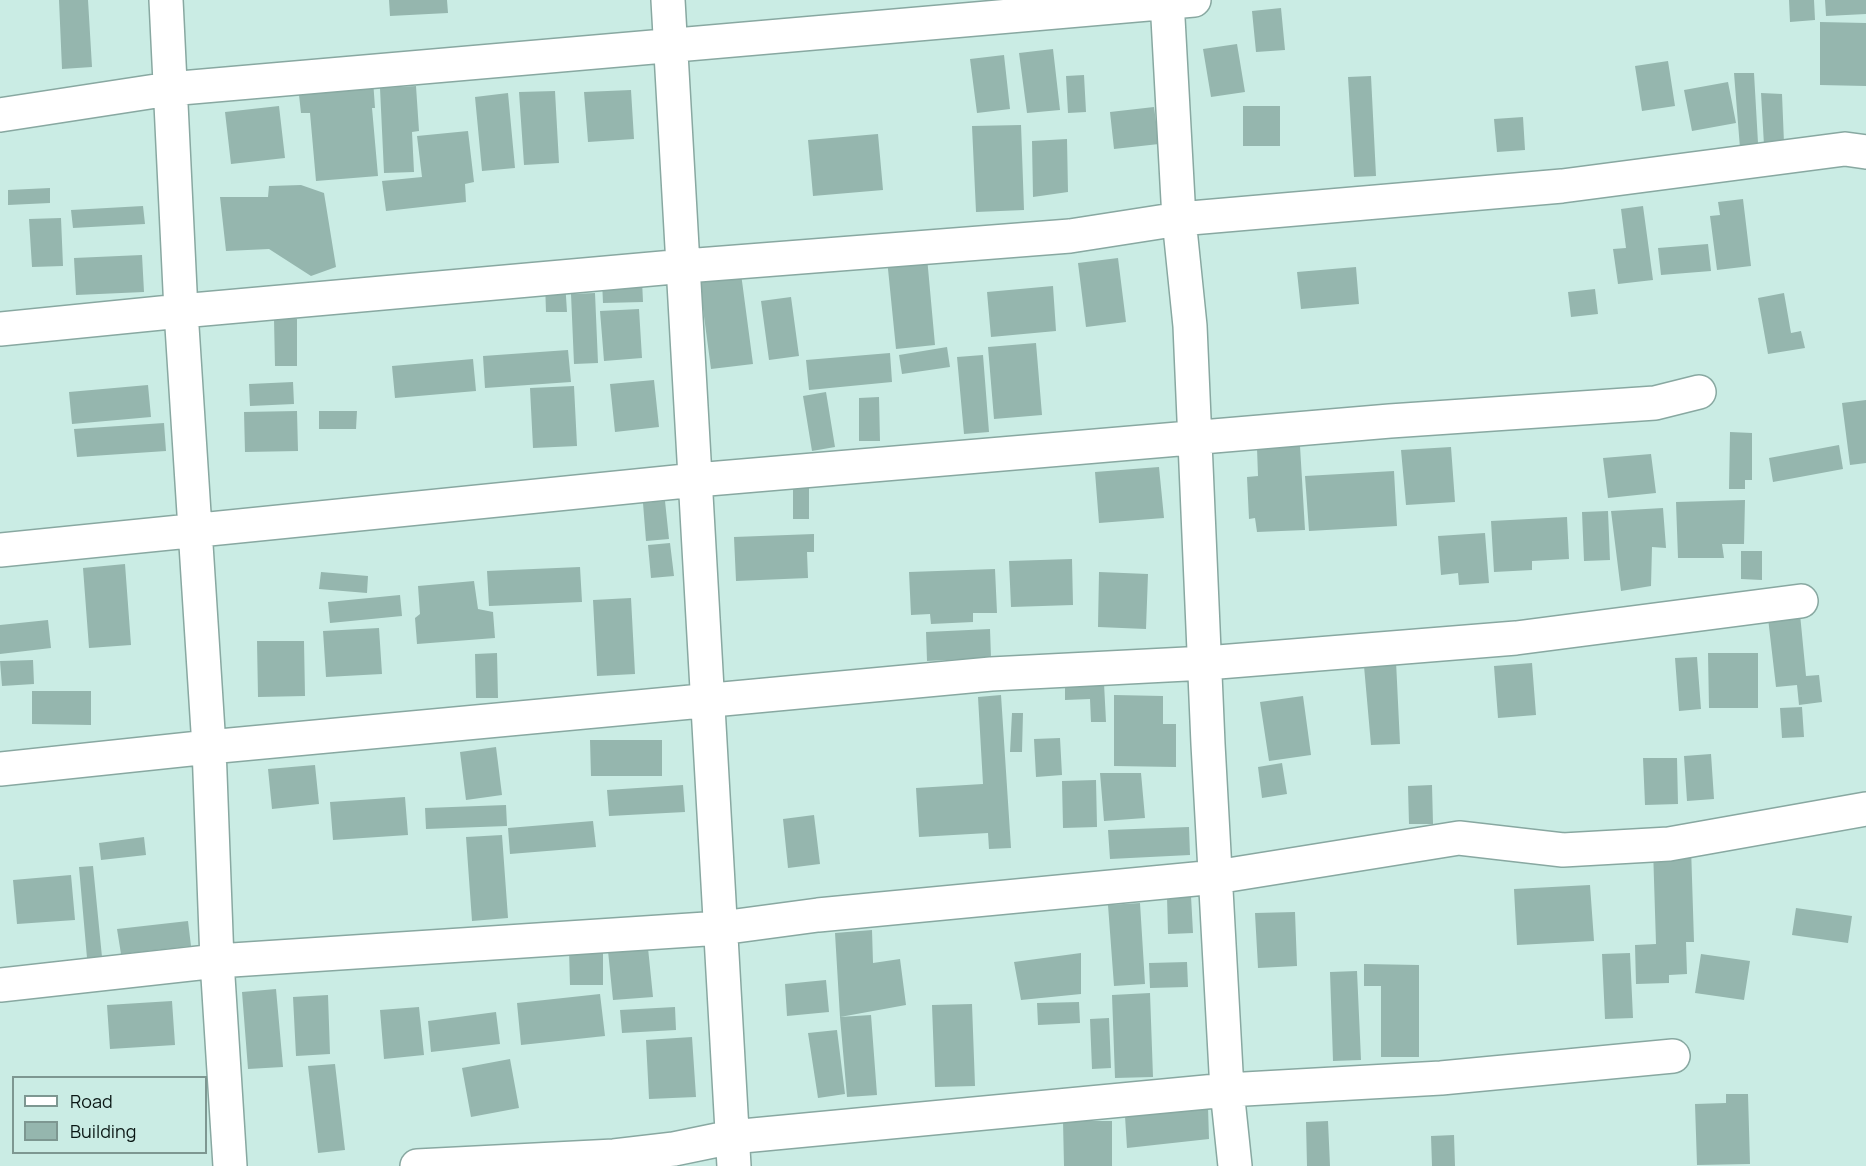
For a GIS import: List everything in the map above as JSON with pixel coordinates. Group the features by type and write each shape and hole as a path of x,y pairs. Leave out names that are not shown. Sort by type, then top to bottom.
{"street":[{"path":"166,0 169,89 209,747 217,961 230,1166"},
{"path":"668,0 685,266 733,1151"},
{"path":"0,116 169,89 669,43 1176,1 1179,219 1190,326 1227,1090 1234,1166"},
{"path":"0,329 182,310 685,266 1070,236 1179,219 1562,186 1845,149 1866,152"},
{"path":"0,550 696,480 1390,421 1655,403 1699,392"},
{"path":"0,769 209,747 991,674 1206,663 1516,638 1801,601"},
{"path":"0,985 217,961 721,928 818,915 1216,877 1459,838 1563,850 1669,844 1866,809"},
{"path":"417,1166 614,1156 674,1149 733,1151 1227,1090 1441,1078 1673,1056"}],"building":[{"path":"59,0 88,0 92,67 62,69"},
{"path":"389,0 447,0 448,13 390,16"},
{"path":"1789,0 1814,0 1815,20 1790,22"},
{"path":"1825,0 1866,0 1866,14 1826,16"},
{"path":"1281,8 1285,50 1256,52 1252,11"},
{"path":"1820,22 1866,23 1866,86 1820,85"},
{"path":"1237,44 1245,92 1211,97 1203,49"},
{"path":"1053,49 1060,110 1027,113 1019,53"},
{"path":"1004,55 1010,109 977,113 970,59"},
{"path":"1668,61 1675,106 1642,111 1635,66"},
{"path":"1734,73 1754,73 1758,143 1740,148"},
{"path":"1084,75 1086,112 1068,113 1066,76"},
{"path":"1371,76 1376,176 1354,177 1348,77"},
{"path":"373,80 375,108 372,108 378,176 316,181 310,113 301,113 298,86"},
{"path":"1728,82 1736,123 1692,131 1684,90"},
{"path":"416,86 419,131 412,132 414,172 384,173 380,88"},
{"path":"631,90 634,139 588,142 584,92"},
{"path":"555,91 559,163 524,165 519,92"},
{"path":"508,93 515,168 482,171 475,97"},
{"path":"1761,93 1782,94 1784,143 1764,145"},
{"path":"279,106 285,158 231,164 225,112"},
{"path":"1243,106 1280,106 1280,146 1243,146"},
{"path":"1154,107 1159,144 1114,149 1110,112"},
{"path":"1523,117 1525,150 1497,152 1494,119"},
{"path":"1021,125 1024,210 976,212 972,126"},
{"path":"468,131 474,182 465,184 466,202 386,211 382,181 422,177 417,136"},
{"path":"878,134 883,190 813,196 808,140"},
{"path":"1067,139 1068,192 1033,197 1032,141"},
{"path":"301,185 324,193 336,267 311,276 269,249 226,251 220,197 268,197 269,186"},
{"path":"50,188 50,203 8,205 8,190"},
{"path":"1743,199 1751,266 1717,270 1710,216 1720,215 1718,202"},
{"path":"143,206 145,224 73,228 71,210"},
{"path":"1643,206 1653,280 1618,284 1613,249 1626,248 1621,209"},
{"path":"61,218 63,266 32,267 29,219"},
{"path":"1708,244 1711,271 1661,275 1658,248"},
{"path":"142,255 144,292 76,295 74,258"},
{"path":"927,257 935,345 896,349 887,259"},
{"path":"1118,258 1126,322 1086,327 1078,263"},
{"path":"740,266 753,364 711,369 698,271"},
{"path":"1356,267 1359,304 1301,309 1297,272"},
{"path":"642,280 643,302 603,303 602,281"},
{"path":"565,281 567,312 546,312 545,282"},
{"path":"1053,286 1056,331 991,337 987,292"},
{"path":"1595,289 1598,314 1571,317 1568,292"},
{"path":"595,293 598,363 574,364 571,294"},
{"path":"1784,293 1791,333 1801,331 1805,348 1768,354 1758,298"},
{"path":"791,297 799,356 769,360 761,301"},
{"path":"639,309 642,358 604,361 600,311"},
{"path":"274,319 297,319 297,366 275,366"},
{"path":"1036,343 1042,415 994,419 988,347"},
{"path":"947,347 950,367 902,374 899,355"},
{"path":"568,350 571,382 485,388 483,356"},
{"path":"890,353 892,382 809,390 806,360"},
{"path":"983,355 989,432 964,434 957,357"},
{"path":"473,359 476,391 395,398 392,366"},
{"path":"654,380 659,427 615,432 610,384"},
{"path":"293,382 294,404 250,406 249,384"},
{"path":"148,385 151,417 72,424 69,392"},
{"path":"574,386 577,446 533,448 530,388"},
{"path":"826,392 835,447 812,451 803,396"},
{"path":"879,397 880,441 859,441 859,398"},
{"path":"1866,400 1866,463 1850,465 1842,403"},
{"path":"297,411 298,451 245,452 244,412"},
{"path":"319,411 357,411 356,429 319,429"},
{"path":"164,423 166,451 77,457 74,429"},
{"path":"1730,432 1752,433 1752,480 1745,480 1745,489 1729,489"},
{"path":"1839,445 1843,469 1773,482 1769,458"},
{"path":"1300,446 1305,530 1257,532 1255,518 1249,519 1247,477 1258,476 1257,448"},
{"path":"1451,447 1455,502 1406,505 1401,450"},
{"path":"1651,454 1656,493 1608,498 1603,458"},
{"path":"1159,467 1164,518 1099,523 1095,472"},
{"path":"1394,471 1397,526 1309,531 1305,476"},
{"path":"793,488 809,488 809,519 793,519"},
{"path":"1745,500 1744,544 1722,544 1724,558 1678,558 1676,502"},
{"path":"665,501 669,539 646,541 643,503"},
{"path":"1663,508 1666,548 1652,547 1651,586 1621,591 1611,511"},
{"path":"1608,511 1610,560 1584,561 1582,512"},
{"path":"1567,517 1569,559 1532,561 1532,570 1494,572 1491,521"},
{"path":"1485,533 1489,583 1459,585 1458,573 1441,575 1438,536"},
{"path":"814,534 814,552 807,552 808,578 736,581 734,537"},
{"path":"670,543 674,576 651,578 648,545"},
{"path":"1741,551 1762,551 1762,580 1741,579"},
{"path":"1072,559 1073,605 1011,607 1009,561"},
{"path":"125,564 131,645 89,648 83,568"},
{"path":"580,567 582,602 489,606 487,571"},
{"path":"995,569 997,613 973,613 973,622 931,624 930,614 911,615 909,572"},
{"path":"321,572 368,576 367,593 319,589"},
{"path":"1099,572 1148,574 1146,629 1098,627"},
{"path":"474,581 478,609 493,612 495,638 417,644 415,618 420,614 418,586"},
{"path":"400,595 402,616 330,623 328,602"},
{"path":"631,598 635,674 597,676 593,600"},
{"path":"1800,614 1806,676 1819,675 1822,702 1799,705 1797,685 1776,687 1768,618"},
{"path":"48,620 51,648 0,654 0,625"},
{"path":"379,628 382,674 326,677 323,631"},
{"path":"990,629 991,658 927,661 926,632"},
{"path":"257,641 304,641 305,696 258,697"},
{"path":"497,653 498,698 476,698 475,654"},
{"path":"1708,653 1758,653 1758,708 1709,708"},
{"path":"1697,657 1701,709 1679,711 1675,658"},
{"path":"33,660 34,684 2,686 0,661"},
{"path":"1396,661 1400,744 1371,745 1364,666"},
{"path":"1532,663 1536,715 1498,718 1494,666"},
{"path":"1104,683 1106,722 1091,722 1090,699 1065,700 1065,684"},
{"path":"32,691 91,691 91,725 32,724"},
{"path":"1001,695 1011,848 989,849 988,833 919,837 916,788 983,784 978,697"},
{"path":"1114,695 1163,696 1163,724 1176,724 1176,767 1114,766"},
{"path":"1303,696 1311,755 1269,761 1260,702"},
{"path":"1802,707 1804,737 1782,738 1780,708"},
{"path":"1012,713 1023,713 1022,752 1010,752"},
{"path":"1060,738 1062,775 1036,777 1034,739"},
{"path":"590,740 662,740 662,776 591,776"},
{"path":"496,747 502,795 466,800 460,752"},
{"path":"1711,754 1714,799 1687,801 1684,756"},
{"path":"1643,758 1677,758 1678,804 1645,805"},
{"path":"1282,763 1287,794 1262,798 1258,767"},
{"path":"315,765 319,804 272,809 268,769"},
{"path":"1100,773 1141,773 1145,818 1104,821"},
{"path":"1096,780 1097,827 1063,828 1062,781"},
{"path":"683,785 685,812 609,816 607,790"},
{"path":"1432,785 1433,824 1409,824 1408,786"},
{"path":"405,797 408,835 333,840 330,802"},
{"path":"506,805 507,826 426,829 425,808"},
{"path":"814,815 820,864 788,868 783,819"},
{"path":"593,821 596,847 510,854 508,828"},
{"path":"1189,827 1190,855 1110,859 1108,830"},
{"path":"502,835 508,918 472,921 466,837"},
{"path":"144,837 146,855 101,860 99,843"},
{"path":"1691,847 1694,942 1686,942 1687,974 1669,975 1669,983 1636,984 1635,945 1656,944 1653,848"},
{"path":"93,866 102,957 87,958 79,867"},
{"path":"71,875 75,920 17,924 13,880"},
{"path":"1590,885 1594,941 1517,945 1514,889"},
{"path":"1191,896 1193,933 1168,934 1167,897"},
{"path":"1140,903 1145,984 1114,986 1108,905"},
{"path":"1796,908 1852,916 1848,943 1792,935"},
{"path":"1295,912 1297,966 1258,968 1255,913"},
{"path":"188,921 191,946 121,954 117,929"},
{"path":"872,930 873,963 900,959 906,1005 840,1017 835,933"},
{"path":"648,948 653,997 613,1000 608,951"},
{"path":"569,950 603,950 603,985 570,985"},
{"path":"1081,953 1081,994 1021,1000 1014,962"},
{"path":"1630,953 1633,1018 1605,1019 1602,954"},
{"path":"1701,954 1750,961 1744,1000 1695,993"},
{"path":"1187,962 1188,987 1150,988 1149,963"},
{"path":"1364,964 1419,965 1419,1057 1381,1057 1381,986 1364,986"},
{"path":"1357,971 1361,1060 1333,1061 1330,972"},
{"path":"826,980 829,1012 787,1016 785,984"},
{"path":"276,989 283,1067 248,1069 242,992"},
{"path":"1150,993 1153,1077 1115,1078 1112,995"},
{"path":"600,994 605,1036 521,1045 517,1003"},
{"path":"328,995 330,1054 296,1056 293,997"},
{"path":"172,1001 175,1045 110,1049 107,1005"},
{"path":"1079,1002 1080,1023 1038,1025 1037,1003"},
{"path":"972,1004 975,1086 935,1087 932,1005"},
{"path":"419,1007 424,1055 384,1059 380,1010"},
{"path":"675,1007 676,1030 622,1033 620,1010"},
{"path":"496,1012 500,1044 431,1052 428,1021"},
{"path":"871,1015 877,1095 847,1097 840,1017"},
{"path":"1109,1018 1111,1068 1092,1069 1090,1019"},
{"path":"837,1030 845,1094 818,1098 808,1033"},
{"path":"692,1037 696,1097 649,1099 646,1040"},
{"path":"510,1059 519,1108 471,1117 462,1068"},
{"path":"335,1064 345,1150 318,1153 308,1066"},
{"path":"1726,1094 1748,1094 1750,1164 1697,1165 1695,1104 1726,1103"},
{"path":"1208,1107 1209,1139 1127,1148 1125,1116"},
{"path":"1063,1121 1112,1121 1112,1166 1064,1166"},
{"path":"1328,1121 1330,1166 1307,1166 1306,1122"},
{"path":"1454,1135 1455,1166 1432,1166 1431,1136"}]}
